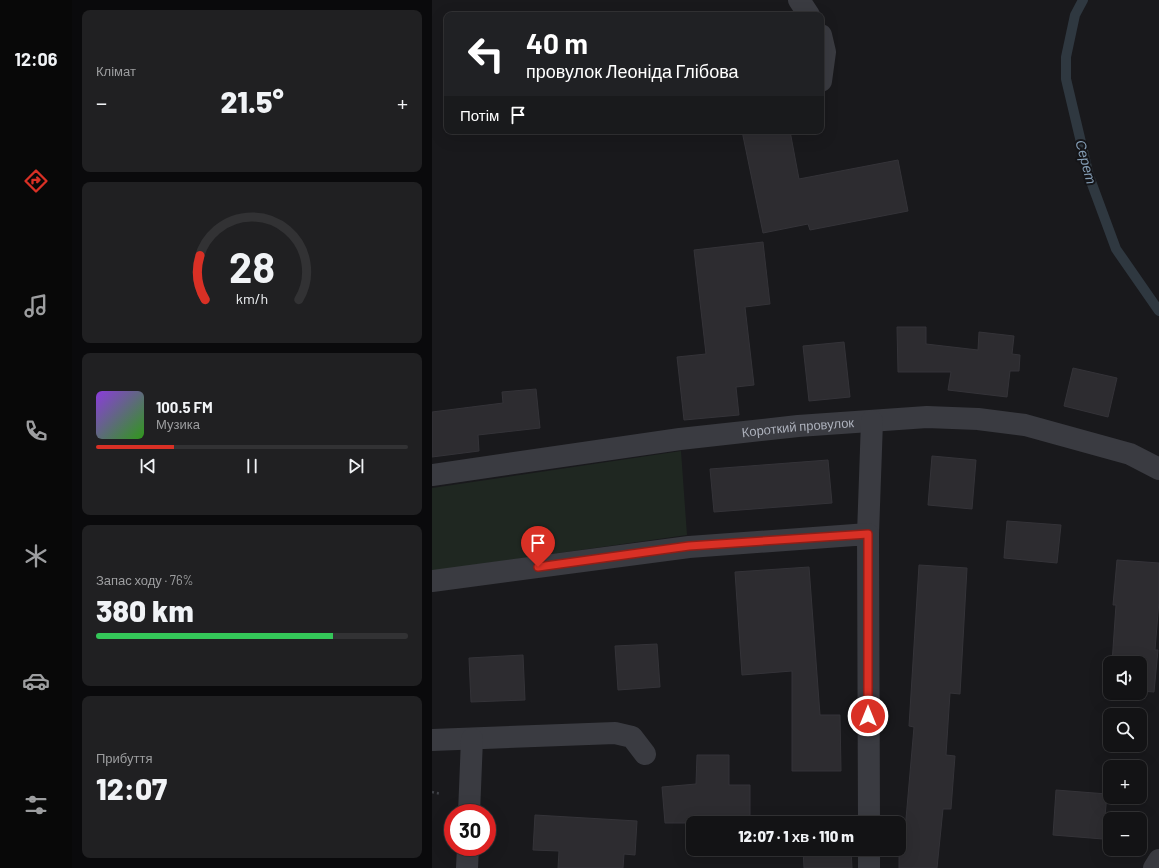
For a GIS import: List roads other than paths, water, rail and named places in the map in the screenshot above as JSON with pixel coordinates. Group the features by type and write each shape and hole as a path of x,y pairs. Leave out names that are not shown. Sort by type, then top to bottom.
{"street":[{"path":"799,0 808,12"},
{"path":"824,48 824,59"},
{"name":"Короткий провулок","path":"432,475 680,438 798,426 928,417 978,419 1025,425 1130,454 1159,469"},
{"path":"869,816 868,534 872,421"},
{"path":"432,581 689,546 868,534"},
{"path":"432,740 615,734 632,737 645,754"},
{"path":"469,804 472,739"},
{"path":"467,868 468,856"},
{"path":"869,856 869,868"},
{"path":"1154,868 1159,860"}],"waterway":[{"name":"Серет","path":"1083,0 1075,15 1066,57 1066,79 1089,176 1116,249 1159,311"}]}
